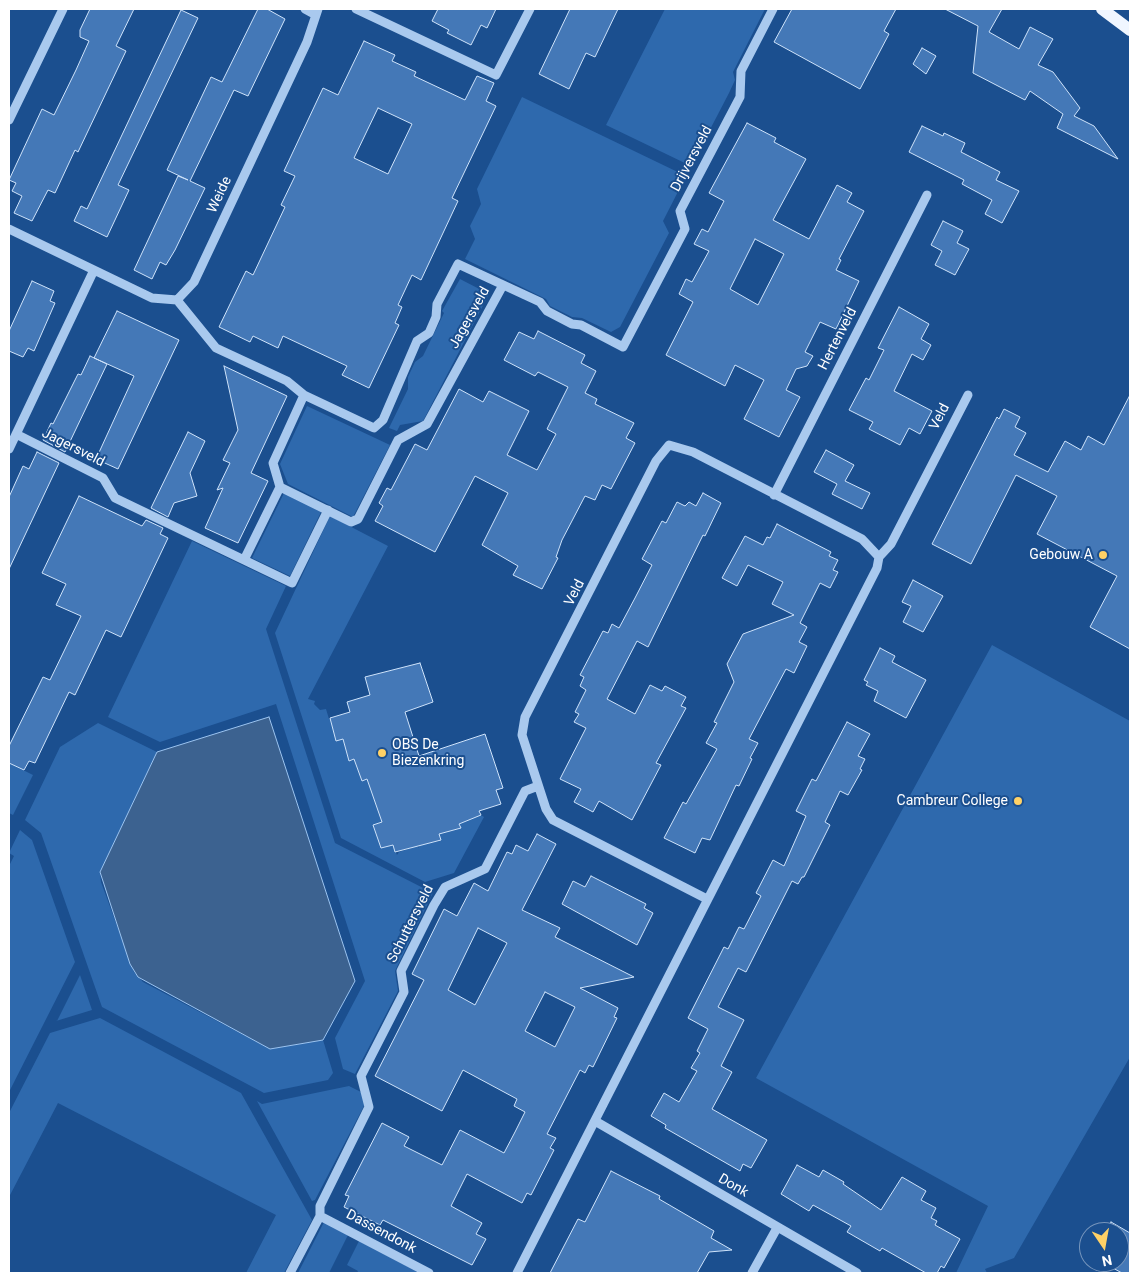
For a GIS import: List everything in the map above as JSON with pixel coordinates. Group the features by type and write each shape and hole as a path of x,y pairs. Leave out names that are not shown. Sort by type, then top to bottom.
{"main road":[{"path":"1102,9 1130,30"}],"street":[{"path":"9,120 63,9"},
{"name":"Weide","path":"176,300 194,282 307,42 317,12 305,9"},
{"path":"356,9 496,75 530,9"},
{"name":"Drijversveld","path":"503,286 540,302 546,311 563,320 581,325 623,347 685,228 680,211 740,97 741,71 773,9"},
{"name":"Hertenveld","path":"774,495 927,195"},
{"path":"9,229 152,298 176,300"},
{"name":"Jagersveld","path":"176,300 216,348 287,382 304,395 374,428 383,420 418,341 429,333 436,317 437,304 458,264 503,286 427,424 398,440 358,519 351,522 280,487"},
{"path":"9,449 94,270"},
{"name":"Veld","path":"595,1121 872,580 879,557 891,544 968,394"},
{"path":"244,560 280,487 273,463 304,395"},
{"name":"Jagersveld","path":"16,434 103,478 115,498 292,583 328,510"},
{"name":"Veld","path":"707,899 553,820 546,810 522,735 526,717 661,453 669,445 681,447 862,539 879,557"},
{"name":"Schuttersveld","path":"290,1273 320,1216 320,1206 369,1107 361,1076 404,992 401,971 434,905 445,887 485,869 525,791 538,786"},
{"path":"517,1273 595,1121"},
{"name":"Donk","path":"595,1121 857,1273"},
{"name":"Dassendonk","path":"320,1216 429,1273"},
{"path":"752,1273 778,1228"}],"shaded area":[{"path":"665,9 765,9 733,72 735,80 729,93 691,166 606,125"},
{"path":"522,97 686,176 663,221 669,233 620,327 611,332 582,318 572,317 550,306 546,299 465,259 475,239 470,226 481,204 477,189"},
{"path":"460,279 489,294 423,421 400,425 397,431 389,428 408,389 408,377 415,362 423,356 444,313 442,311"},
{"path":"307,406 390,445 353,517 288,484 280,464"},
{"path":"284,493 321,512 290,576 252,558"},
{"path":"330,516 388,546 308,699 315,701 314,704 320,710 326,709 329,719 331,719 336,741 344,739 350,757 348,758 349,761 357,759 362,781 370,779 387,820 373,825 381,848 393,845 397,855 399,852 417,846 419,848 418,845 440,841 438,833 460,827 458,821 481,815 484,817 454,873 425,882 341,838 275,633"},
{"path":"192,541 286,586 266,629 335,843 433,893 395,971 398,991 355,1074 343,1069 335,1038 365,981 276,704 160,742 108,717"},
{"name":"Cambreur College","path":"992,645 1130,721 1130,1057 1014,1258 985,1269 987,1273 956,1273 988,1206 756,1078"},
{"path":"269,717 355,981 323,1040 270,1049 138,977 130,964 100,872 157,752"},
{"path":"98,723 157,752 100,872 101,882 134,972 143,982 270,1049 323,1040 333,1073 328,1080 264,1093 102,1007 41,833 25,820 60,747"},
{"path":"9,763 33,775 13,815 9,813"},
{"path":"20,830 32,840 75,962 9,1092 9,866 14,856 9,853"},
{"path":"80,975 92,1010 57,1021"},
{"path":"100,1018 241,1093 312,1220 284,1273 246,1273 276,1215 58,1103 9,1197 9,1113 50,1033"},
{"path":"349,1086 361,1092 365,1104 315,1200 312,1201 257,1101 262,1104"},
{"path":"324,1222 348,1235 329,1273 298,1273"},
{"path":"359,1241 420,1273 357,1273 358,1271 347,1265"}],"building":[{"path":"90,9 134,9 116,46 126,51 78,152 75,150 55,193 48,190 32,221 14,213 22,196 12,191 16,183 9,180 42,109 54,115 76,70 89,41 80,37 80,30"},
{"path":"258,9 267,9 285,19 248,96 234,90 190,181 205,188 175,250 166,265 160,262 152,279 134,270 178,176 188,180 167,170 211,77 222,82"},
{"path":"438,9 496,9 487,28 481,25 471,45 447,33 449,30 432,21"},
{"path":"570,9 618,9 595,57 586,53 569,89 539,74"},
{"path":"792,9 896,9 884,31 889,34 860,89 774,42"},
{"path":"945,9 1002,9 989,32 1019,49 1030,27 1053,39 1038,65 1053,72 1080,108 1074,116 1094,126 1118,159 1057,128 1063,114 1030,91 1025,100 973,73 978,26"},
{"path":"181,10 198,18 118,185 129,190 107,237 74,221 81,206 87,209"},
{"path":"364,41 395,55 392,61 416,72 414,76 465,100 477,76 494,83 486,101 496,106 452,198 458,201 421,280 412,275 398,305 402,307 395,323 399,325 369,388 342,375 347,366 283,336 278,348 253,336 250,342 219,327 246,271 253,275 285,207 281,205 295,176 284,171 323,88 338,95","holes":["378,108 412,124 388,174 354,158"]},
{"path":"922,48 936,56 926,74 913,64"},
{"path":"747,123 776,138 774,142 806,159 773,220 809,239 837,185 852,193 847,202 864,211 839,259 841,260 836,270 859,281 836,329 820,322 805,352 813,356 807,366 796,369 786,390 800,397 779,437 744,419 764,380 735,365 725,386 666,355 693,302 679,294 686,279 692,282 709,251 694,244 702,229 708,232 724,201 709,193","holes":["755,239 784,254 758,305 730,289"]},
{"path":"922,126 943,136 944,133 965,143 961,152 1000,172 996,180 1019,191 1002,223 985,214 992,200 962,184 964,180 909,152"},
{"path":"943,221 963,231 957,243 969,249 955,275 935,265 942,251 931,245"},
{"path":"32,281 54,291 50,301 55,303 34,351 28,348 23,357 9,351 9,331"},
{"path":"899,307 929,324 921,339 931,345 923,360 912,354 894,391 932,411 920,434 909,428 900,445 869,429 873,422 849,410 866,378 869,380 884,350 878,348"},
{"path":"117,311 179,340 118,469 96,459 134,376 94,358"},
{"path":"538,331 585,355 581,363 596,371 585,393 597,399 595,404 634,423 626,438 635,443 611,489 602,485 595,500 585,496 562,540 556,557 558,558 542,589 513,575 518,566 482,545 508,493 475,476 435,552 375,521 383,506 379,503 387,488 391,490 415,444 427,450 459,389 483,402 489,391 529,411 507,455 537,470 556,434 547,429 568,387 538,372 535,376 504,360 519,332 534,339"},
{"path":"90,356 107,364 65,452 43,440 78,374 81,375"},
{"path":"224,366 287,396 251,473 268,481 238,543 205,528 223,488 217,490 230,463 223,460 238,430"},
{"path":"1130,395 1130,649 1090,627 1117,576 1037,534 1057,496 1016,475 971,564 932,544 997,417 999,419 1004,409 1020,417 1015,427 1026,433 1014,455 1048,472 1065,441 1081,450 1088,436 1104,445"},
{"path":"188,432 205,441 190,473 197,496 174,503 168,517 151,508"},
{"path":"826,450 854,465 845,481 870,493 862,509 832,494 837,484 814,472"},
{"path":"37,452 59,463 9,569 9,497 23,466 29,469"},
{"path":"703,493 721,503 705,536 703,535 648,647 637,641 607,699 635,714 650,685 662,691 665,686 686,697 681,706 686,708 656,763 661,765 632,820 599,801 593,812 574,802 581,789 560,779 586,728 574,722 579,714 575,712 586,690 580,686 584,677 580,675 603,631 608,633 612,624 619,628 635,598 652,565 642,559 662,521 666,523 677,502 685,506 689,502 696,506"},
{"path":"79,496 142,526 146,520 163,528 160,534 168,538 121,637 106,630 75,695 69,692 35,763 29,761 24,770 9,763 9,746 43,677 50,680 81,616 56,605 66,584 42,573"},
{"path":"777,524 831,552 829,556 838,560 833,570 838,572 830,588 820,583 800,623 807,627 799,642 807,646 794,673 786,669 749,739 758,743 739,786 736,785 710,840 702,838 695,853 664,838 683,802 686,804 717,749 706,743 717,723 714,722 734,682 727,664 743,634 794,615 772,604 783,582 748,565 737,586 722,578 745,536 763,545 767,537 770,538"},
{"path":"913,580 943,596 923,632 903,622 911,606 902,602"},
{"path":"880,648 895,656 892,662 926,680 906,718 874,701 878,691 866,685 868,682 864,680"},
{"name":"OBS De Biezenkring","path":"420,663 433,702 405,712 419,756 485,734 503,788 496,790 501,804 479,811 481,815 459,824 461,828 439,834 441,840 395,852 393,845 381,848 373,825 382,822 367,779 362,781 354,759 349,761 343,739 336,741 330,718 350,712 347,702 370,695 365,677"},
{"path":"847,722 870,734 858,756 865,759 860,769 862,770 848,795 840,791 825,822 830,825 804,877 802,877 798,884 792,881 746,972 738,968 718,1007 744,1020 721,1066 732,1072 712,1109 767,1140 751,1168 743,1164 740,1171 665,1128 666,1125 651,1116 664,1093 679,1102 697,1071 691,1068 700,1053 697,1051 708,1029 688,1018 724,947 728,949 739,927 744,929 761,896 756,893 773,860 784,866 806,816 796,811 812,779 816,781"},
{"path":"537,834 556,844 522,910 560,928 555,937 634,977 580,988 618,1008 614,1017 617,1018 593,1067 589,1065 585,1073 580,1070 547,1134 556,1138 550,1148 554,1150 531,1195 527,1193 522,1203 467,1174 451,1206 482,1223 476,1234 486,1239 472,1265 383,1220 380,1225 344,1207 349,1196 345,1195 382,1123 409,1137 404,1146 442,1165 460,1130 504,1153 525,1112 514,1106 517,1099 463,1070 442,1111 375,1076 424,980 412,974 444,909 457,916 474,883 488,891 507,852 512,854 516,845 528,851","holes":["478,928 507,943 475,1005 448,990","545,992 575,1007 555,1047 525,1031"]},
{"path":"591,876 646,904 644,908 653,913 637,945 562,904 573,881 585,887"},
{"path":"797,1165 819,1177 823,1170 844,1182 843,1184 881,1210 902,1177 926,1191 921,1200 936,1208 931,1218 937,1221 935,1225 960,1239 944,1268 941,1266 937,1273 926,1273 882,1248 880,1251 847,1232 851,1226 813,1205 809,1211 781,1194"},
{"path":"611,1171 660,1196 659,1199 714,1231 711,1238 732,1250 709,1252 697,1273 550,1273 578,1219 585,1222"},
{"path":"1129,1232 1130,1273 1120,1272 1129,1272"}],"place":[{"name":"Gebouw A","path":"1103,555"},
{"name":"OBS De Biezenkring","path":"382,753"},
{"name":"Cambreur College","path":"1018,801"}]}
